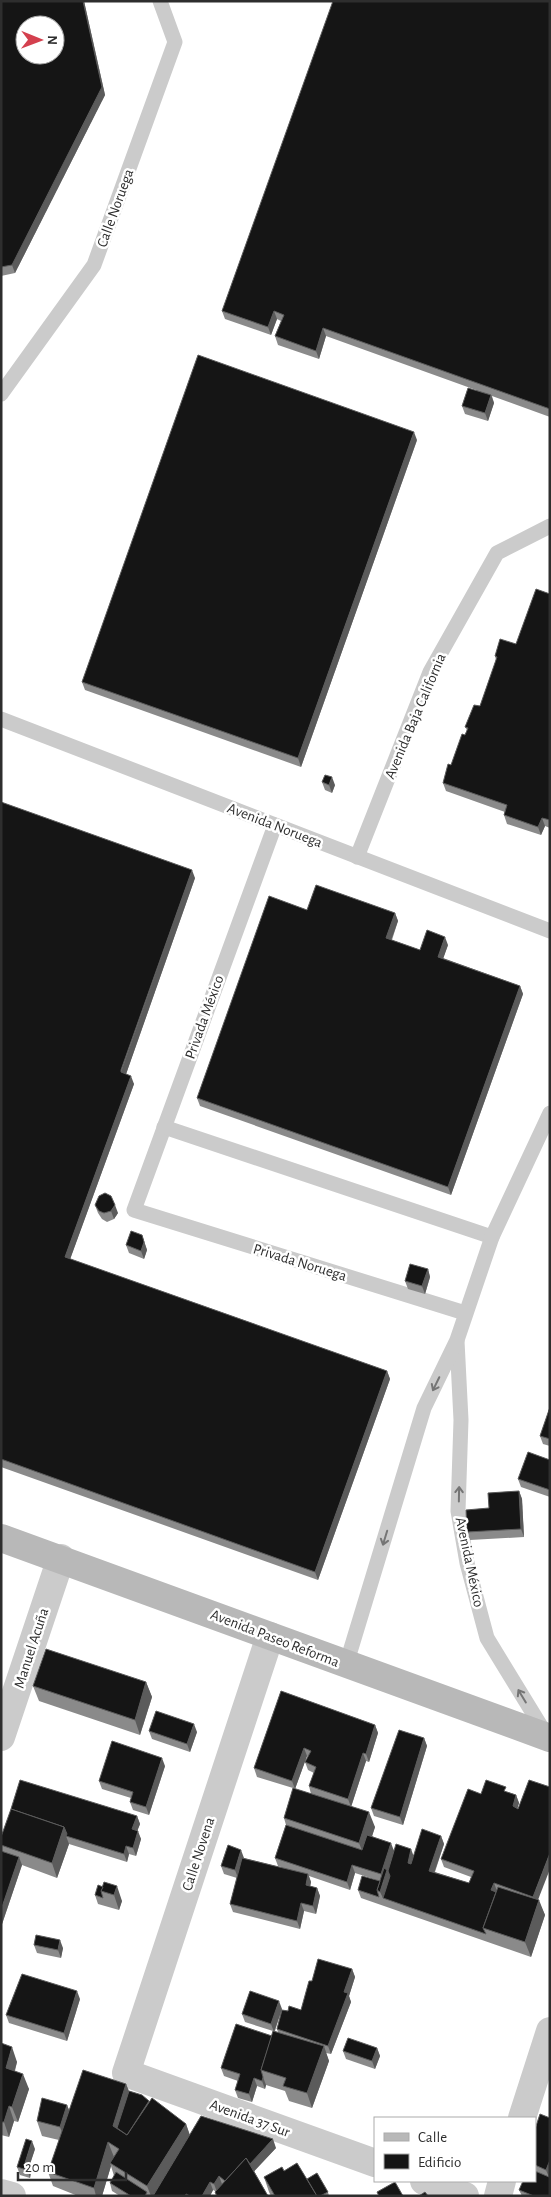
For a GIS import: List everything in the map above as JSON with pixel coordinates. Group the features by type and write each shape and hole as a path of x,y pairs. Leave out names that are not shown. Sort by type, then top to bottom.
{"main road":[{"name":"Avenida Paseo Reforma","path":"1,1538 61,1558 346,1665 549,1738"}],"street":[{"name":"Manuel Acuña","path":"1,1737 61,1558"},
{"name":"Calle Novena","path":"126,2073 270,1636"},
{"path":"522,2117 550,2031"},
{"name":"Avenida 37 Sur","path":"126,2073 374,2163"},
{"path":"427,2182 465,2196"},
{"path":"498,2196 502,2182"},
{"path":"1,2194 12,2196"}],"lane":[{"name":"Calle Noruega","path":"1,394 94,265 175,42 160,1"},
{"name":"Avenida Baja California","path":"356,857 430,672 497,553 550,526"},
{"name":"Avenida Noruega","path":"1,719 550,931"},
{"name":"Privada México","path":"134,1210 275,825"},
{"name":"Avenida México","path":"346,1665 424,1408 457,1340 492,1237 550,1113"},
{"path":"164,1127 492,1237"},
{"name":"Privada Noruega","path":"134,1210 465,1313"},
{"name":"Avenida México","path":"457,1340 461,1420 458,1511 467,1563 487,1638 549,1738"}],"building":[{"path":"1,1 83,1 102,87 12,265 1,267"},
{"path":"333,1 550,1 550,409 323,328 316,351 275,336 284,315 274,311 268,327 222,311"},
{"path":"198,355 414,432 298,758 82,682"},
{"path":"468,388 491,395 485,413 462,406"},
{"path":"536,589 550,594 550,820 542,818 538,827 504,815 507,805 443,783 448,764 451,765 462,734 465,735 468,728 465,727 474,705 480,706 497,657 495,656 500,639 516,644"},
{"path":"325,775 332,777 329,785 322,782"},
{"path":"1,802 192,870 121,1070 121,1072 131,1076 65,1257 387,1371 315,1572 1,1459"},
{"path":"316,885 395,913 386,938 420,950 427,930 445,937 438,957 520,986 448,1187 197,1098 269,896 307,910"},
{"path":"105,1193 111,1196 115,1205 111,1211 104,1213 99,1211 95,1205 99,1196"},
{"path":"131,1231 142,1235 144,1242 141,1251 126,1245"},
{"path":"410,1264 428,1269 422,1286 405,1281"},
{"path":"550,1407 550,1439 540,1436"},
{"path":"528,1452 550,1460 550,1490 518,1479"},
{"path":"519,1491 521,1529 467,1532 466,1510 489,1508 488,1493"},
{"path":"46,1649 146,1682 135,1720 33,1686"},
{"path":"281,1691 375,1725 366,1754 363,1753 348,1799 309,1786 316,1767 305,1762 311,1751 304,1748 292,1781 254,1768"},
{"path":"156,1711 194,1724 187,1744 149,1731"},
{"path":"399,1730 424,1738 400,1817 371,1808"},
{"path":"112,1741 162,1758 146,1807 130,1802 133,1792 99,1781"},
{"path":"20,1780 137,1816 132,1829 138,1831 133,1848 126,1846 124,1854 66,1836 64,1827 11,1809"},
{"path":"486,1780 506,1787 504,1791 516,1795 513,1806 518,1809 529,1780 550,1787 550,1853 533,1897 494,1883 491,1890 496,1892 483,1928 486,1934 383,1898 390,1876 388,1871 396,1844 411,1849 408,1863 411,1864 422,1829 441,1836 429,1871 469,1883 474,1871 441,1859 468,1789 481,1794"},
{"path":"293,1788 369,1812 359,1843 284,1818"},
{"path":"11,1809 64,1827 52,1863 1,1845 1,1837"},
{"path":"286,1825 362,1850 367,1835 391,1843 381,1874 352,1865 347,1882 275,1858"},
{"path":"228,1845 241,1850 235,1870 221,1866"},
{"path":"1,1851 19,1857 1,1910"},
{"path":"242,1858 308,1874 306,1885 317,1888 313,1906 301,1903 297,1921 230,1904"},
{"path":"384,1868 387,1870 380,1892 377,1890"},
{"path":"362,1876 380,1881 377,1890 379,1897 358,1890"},
{"path":"104,1882 117,1886 114,1895 101,1891"},
{"path":"98,1885 103,1887 101,1891 103,1898 95,1895"},
{"path":"498,1887 539,1900 525,1942 483,1928"},
{"path":"36,1935 60,1940 58,1950 34,1945"},
{"path":"318,1959 352,1969 344,1992 348,1993 328,2046 277,2029 282,2010 288,2011 289,2006 301,2010 309,1981 312,1981"},
{"path":"22,1974 77,1991 64,2033 6,2015"},
{"path":"250,1991 279,2001 271,2024 242,2014"},
{"path":"236,2024 272,2036 261,2070 262,2081 254,2078 249,2094 235,2090 240,2074 221,2068"},
{"path":"273,2031 324,2046 307,2093 283,2086 286,2078 261,2070"},
{"path":"348,2038 377,2048 372,2061 343,2051"},
{"path":"1,2043 12,2047 6,2068 23,2074 12,2107 9,2106 4,2122 1,2122"},
{"path":"83,2070 126,2084 113,2126 127,2135 152,2098 186,2124 147,2186 110,2163 119,2149 108,2142 94,2188 48,2172"},
{"path":"129,2091 142,2095 149,2101 127,2135 117,2128"},
{"path":"42,2098 67,2105 60,2127 37,2121"},
{"path":"540,2114 550,2118 550,2160 546,2170 536,2165 536,2126"},
{"path":"201,2116 273,2139 250,2164 246,2158 225,2181 219,2176 214,2184 210,2182 202,2196 186,2194 185,2196 153,2196"},
{"path":"26,2139 32,2141 25,2163 28,2164 27,2170 17,2167"},
{"path":"246,2158 268,2196 217,2196 215,2192"},
{"path":"297,2163 317,2196 275,2196 264,2177 282,2167 284,2171"},
{"path":"536,2171 549,2177 550,2174 550,2196 534,2196 519,2190 523,2182 536,2182"},
{"path":"116,2172 147,2192 145,2196 131,2196 110,2183"},
{"path":"317,2173 328,2192 320,2196 317,2196 307,2179"},
{"path":"395,2182 403,2196 379,2196 377,2192"},
{"path":"425,2192 428,2196 419,2196"}]}
